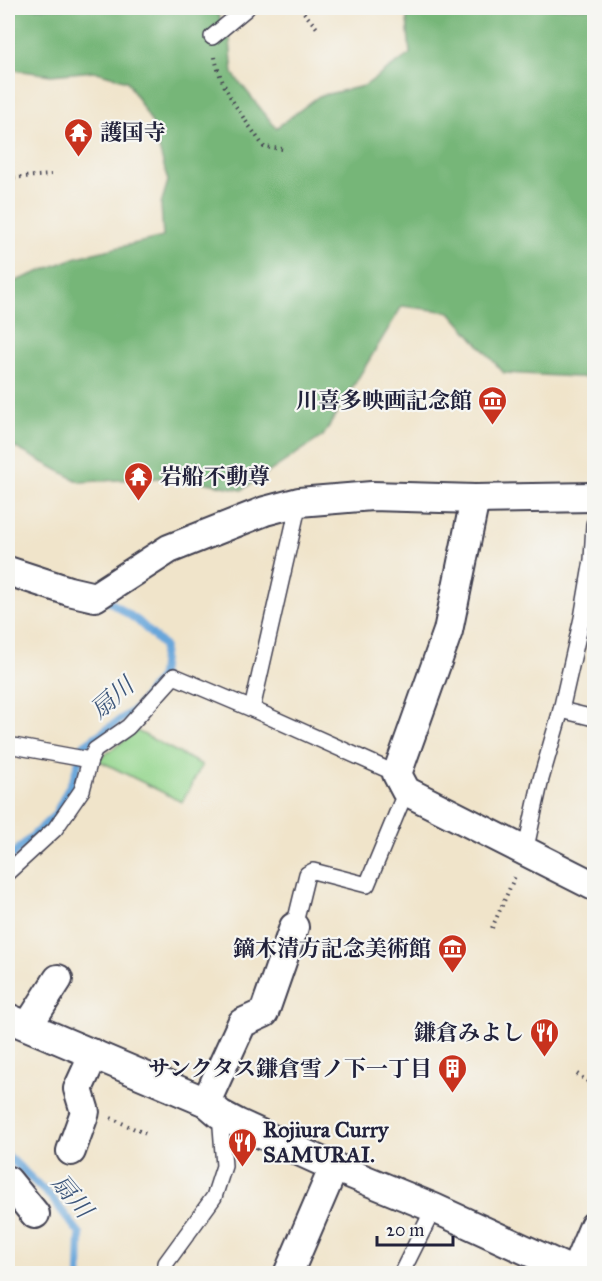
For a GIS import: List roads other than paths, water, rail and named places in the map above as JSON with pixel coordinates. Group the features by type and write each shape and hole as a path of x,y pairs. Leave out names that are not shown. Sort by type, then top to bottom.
{"street":[{"path":"8,571 95,597 169,549 266,511 299,502 372,496 475,499 594,497"},
{"path":"475,499 448,631 402,783 525,852 594,886"},
{"path":"213,1108 242,1023 264,1013 294,927"},
{"path":"58,979 18,1022 213,1108 334,1167 434,1208 576,1273 594,1226"},
{"path":"71,1151 85,1112 78,1089 94,1054"},
{"path":"288,1274 334,1167"},
{"path":"8,1181 34,1214"}],"lane":[{"path":"212,38 247,8"},
{"path":"252,709 299,502"},
{"path":"525,852 582,618 592,560 594,524"},
{"path":"8,872 55,829 82,790 95,750 128,727 174,676 252,709 402,783 367,885 313,871 307,874 294,927"},
{"path":"561,710 594,718"},
{"path":"8,745 90,760"},
{"path":"164,1274 166,1263 214,1197 224,1166 213,1108"},
{"path":"401,1274 434,1208"}],"waterway":[{"name":"扇川","path":"8,859 55,815 74,777 84,745 137,708 161,676 164,646 138,621 105,598"},
{"name":"扇川","path":"8,1156 51,1197 80,1234 79,1274"}],"place":[{"name":"護国寺","path":"79,158"},
{"name":"川喜多映画記念館","path":"493,426"},
{"name":"岩船不動尊","path":"139,502"},
{"name":"鏑木清方記念美術館","path":"452,974"},
{"name":"鎌倉みよし","path":"545,1058"},
{"name":"サンクタス鎌倉雪ノ下一丁目","path":"453,1094"},
{"name":"Rojiura Curry SAMURAI.","path":"242,1168"}]}
